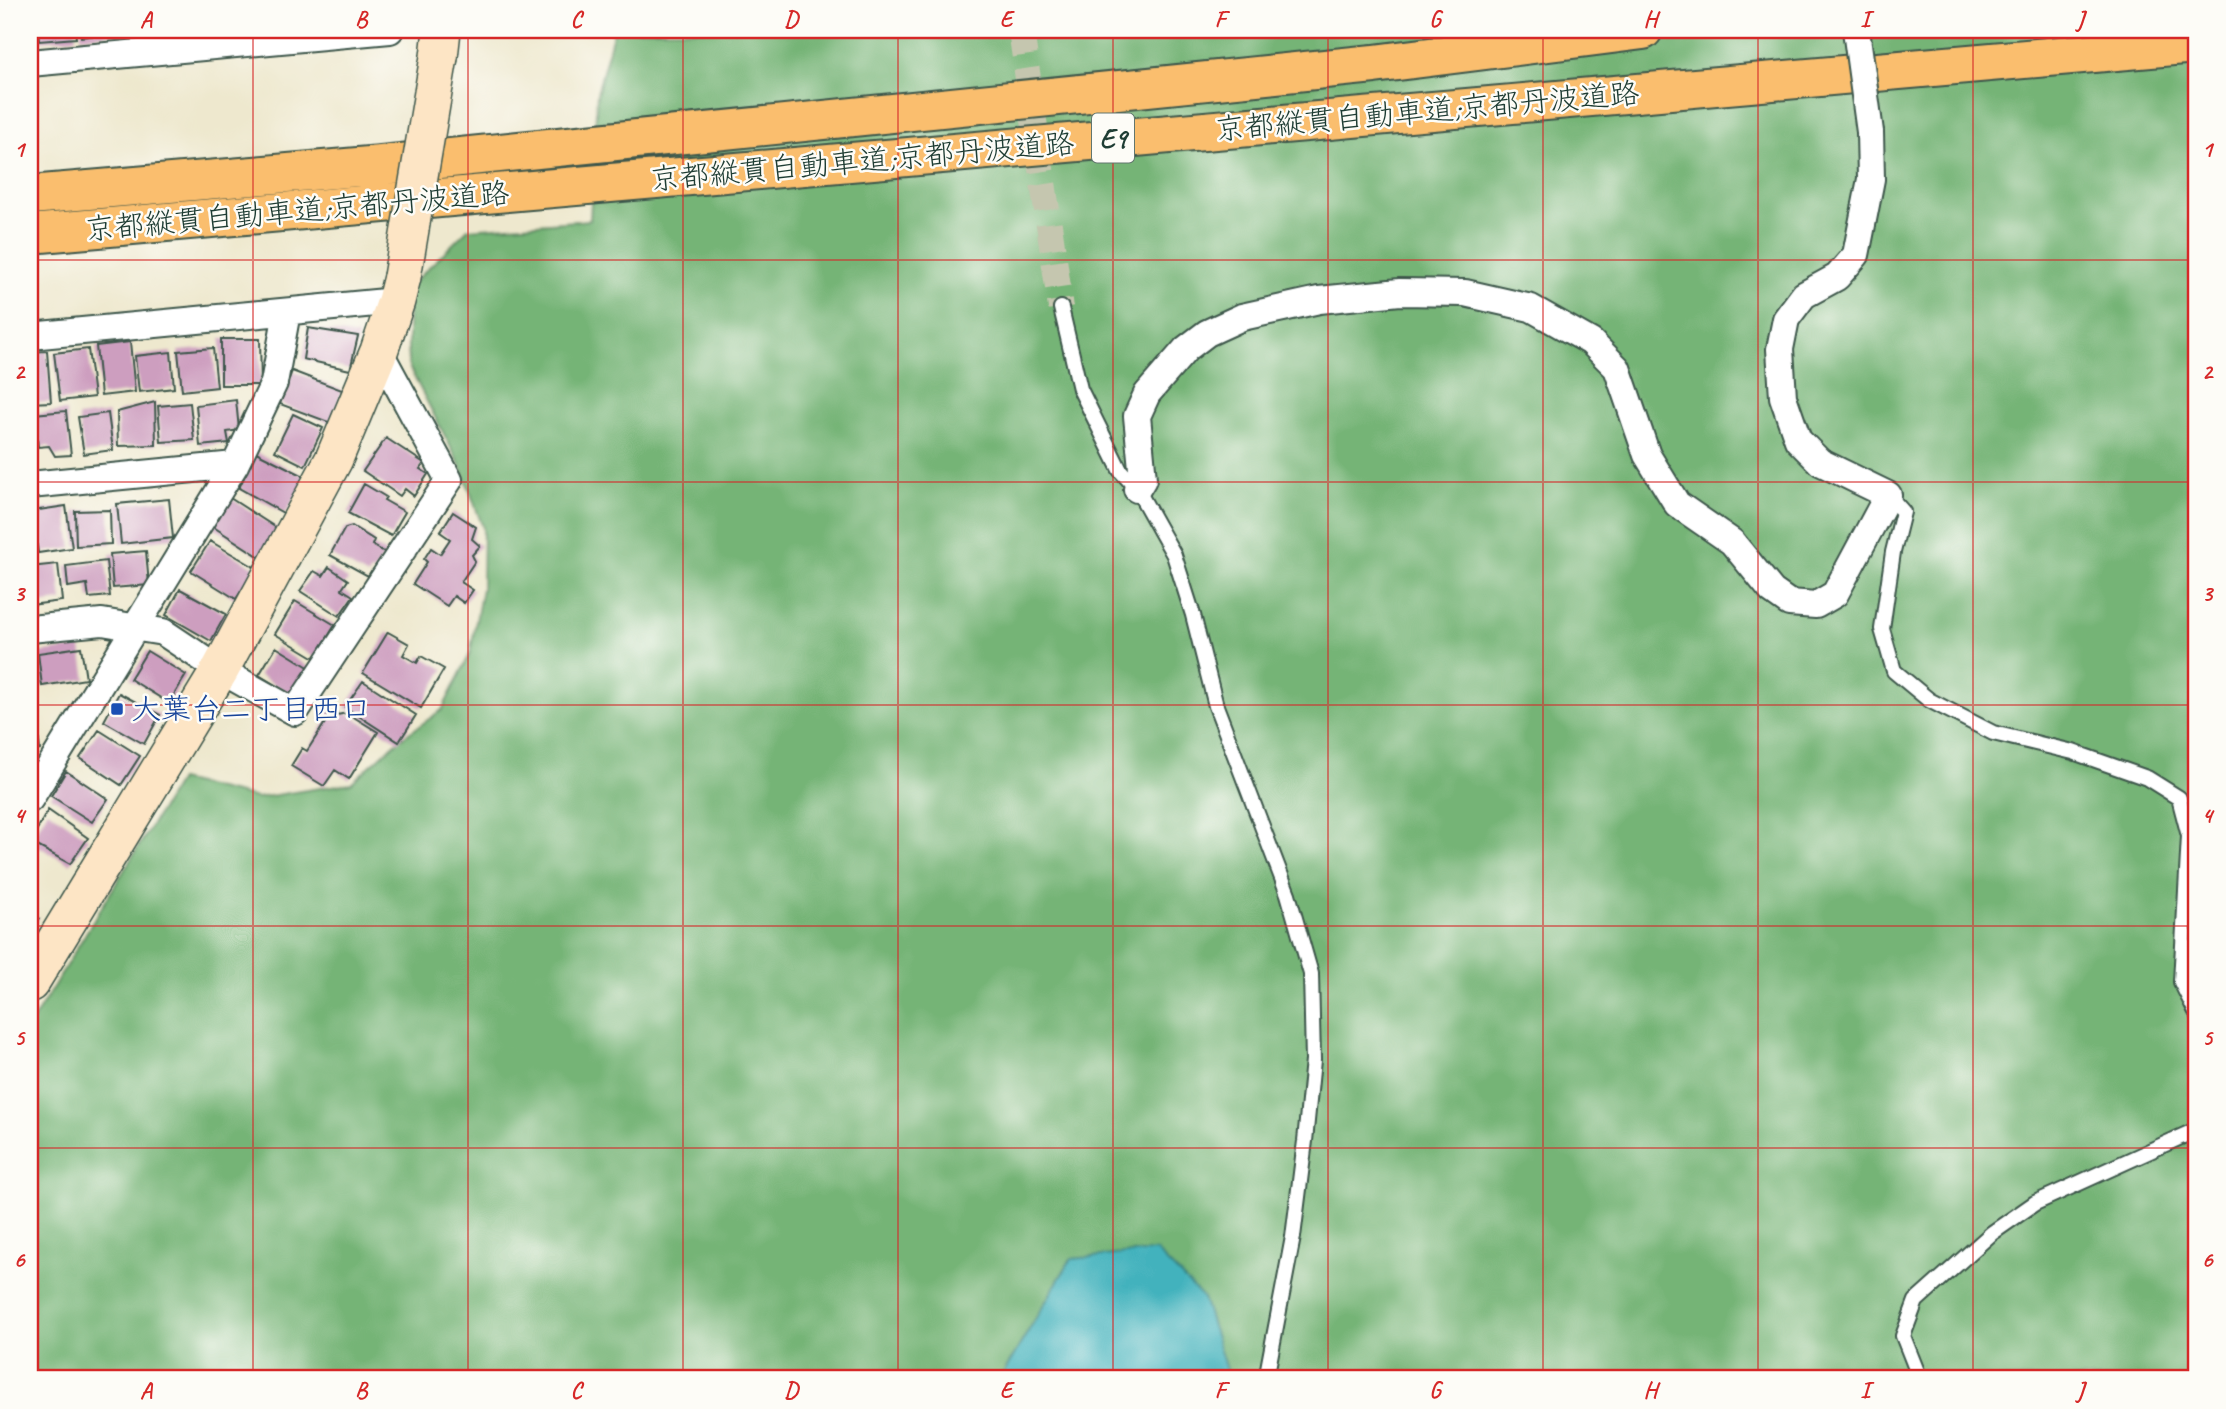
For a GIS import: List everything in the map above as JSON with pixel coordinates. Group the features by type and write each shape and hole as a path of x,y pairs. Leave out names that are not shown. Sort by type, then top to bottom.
{"highway":[{"name":"京都縦貫自動車道;京都丹波道路","path":"30,195 381,165 1374,64 1643,30"},
{"name":"京都縦貫自動車道;京都丹波道路","path":"30,234 2196,44"}],"street":[{"path":"30,64 390,30"},
{"path":"1137,489 1143,479 1137,416 1147,394 1186,349 1207,332 1242,317 1319,300 1400,292 1465,293 1531,308 1591,342 1617,368 1647,455 1677,504 1732,542 1772,591 1789,603 1816,605 1835,594 1888,495 1820,462 1798,440 1783,397 1780,349 1786,318 1804,295 1837,277 1856,256 1871,179 1870,132 1856,30"},
{"path":"30,983 220,670 334,459 379,351 399,289 441,43"},
{"path":"30,336 287,312 399,289"},
{"path":"34,785 235,465 274,383 287,312"},
{"path":"30,629 102,622 163,632 220,670 295,712 450,480 379,351"},
{"path":"30,485 235,465"}],"lane":[{"path":"1061,308 1080,389 1120,470 1137,489 1174,555 1193,615 1216,706 1288,894 1311,974 1313,1060 1305,1141 1293,1237 1266,1379"},
{"path":"1888,495 1903,512 1893,552 1882,629 1894,671 1929,700 1993,733 2073,752 2147,778 2179,797 2189,836 2181,982 2196,1012"},
{"path":"1920,1379 1903,1336 1916,1301 1925,1292 1992,1233 2035,1203 2196,1130"}],"green space":[{"path":"614,30 2196,30 2196,1379 1229,1379 1203,1298 1071,1259 1000,1379 30,1379 30,1025 179,780 257,798 351,783 399,740 442,710 470,654 482,588 483,528 462,469 408,365 408,288 468,229 590,220 597,94"}],"water":[{"path":"1156,1251 1203,1298 1229,1379 1000,1379 1071,1259"}],"building":[{"path":"38,30 75,30 76,38 39,41"},
{"path":"80,30 119,30 119,33 81,37"},
{"path":"308,328 358,336 350,370 303,359"},
{"path":"221,339 260,339 261,385 221,385"},
{"path":"130,342 135,392 101,396 96,346"},
{"path":"213,348 217,387 182,391 178,351"},
{"path":"88,349 94,397 60,401 54,353"},
{"path":"47,351 51,402 30,403 30,352"},
{"path":"171,352 174,388 139,392 135,356"},
{"path":"292,371 342,390 331,423 280,404"},
{"path":"236,400 239,430 227,432 229,443 200,446 196,405"},
{"path":"155,402 156,445 118,446 117,412"},
{"path":"190,403 194,440 161,442 158,406"},
{"path":"66,411 71,455 55,456 49,446 38,447 34,414"},
{"path":"108,413 113,450 84,454 78,417"},
{"path":"293,414 323,428 305,466 275,451"},
{"path":"386,438 424,463 420,469 428,474 414,496 405,489 400,496 363,471"},
{"path":"256,452 308,478 285,514 239,488"},
{"path":"364,484 405,512 391,536 348,513"},
{"path":"230,498 278,529 260,557 212,526"},
{"path":"169,499 173,538 121,544 117,504"},
{"path":"66,506 72,548 38,553 32,511"},
{"path":"110,510 111,544 76,546 75,511"},
{"path":"453,512 476,527 472,539 480,546 472,555 475,561 461,582 473,590 464,603 454,596 447,606 413,584 427,562 424,559 431,548 440,554 450,539 440,532"},
{"path":"352,526 374,540 372,545 386,553 374,572 371,571 368,576 330,555 345,528"},
{"path":"210,541 256,568 236,599 191,571"},
{"path":"146,551 149,585 113,588 110,554"},
{"path":"106,561 110,596 89,598 87,584 68,587 66,566"},
{"path":"58,564 62,601 30,605 30,567"},
{"path":"329,567 348,580 342,589 353,596 339,616 300,591 314,571 323,576"},
{"path":"180,589 226,614 211,641 166,615"},
{"path":"295,601 335,625 315,658 275,634"},
{"path":"388,632 409,644 403,655 417,663 421,656 444,669 421,708 363,673"},
{"path":"81,647 86,679 42,686 38,653"},
{"path":"276,647 310,668 293,696 259,675"},
{"path":"147,651 186,675 169,703 130,679"},
{"path":"33,661 38,696 30,697 30,662"},
{"path":"363,681 416,715 399,742 345,707"},
{"path":"119,693 160,715 144,744 104,721"},
{"path":"335,707 337,715 347,713 378,732 349,779 335,770 324,786 291,766 302,748 307,751 328,718 325,709"},
{"path":"35,708 40,750 30,753 30,709"},
{"path":"99,730 140,756 121,785 80,758"},
{"path":"66,771 108,799 92,822 51,796"},
{"path":"48,810 88,838 70,864 30,842"},
{"path":"30,913 39,918 30,932"}],"tunnel":[{"path":"1021,30 1061,308"}],"place":[{"name":"大葉台二丁目西口","path":"117,709"}]}
